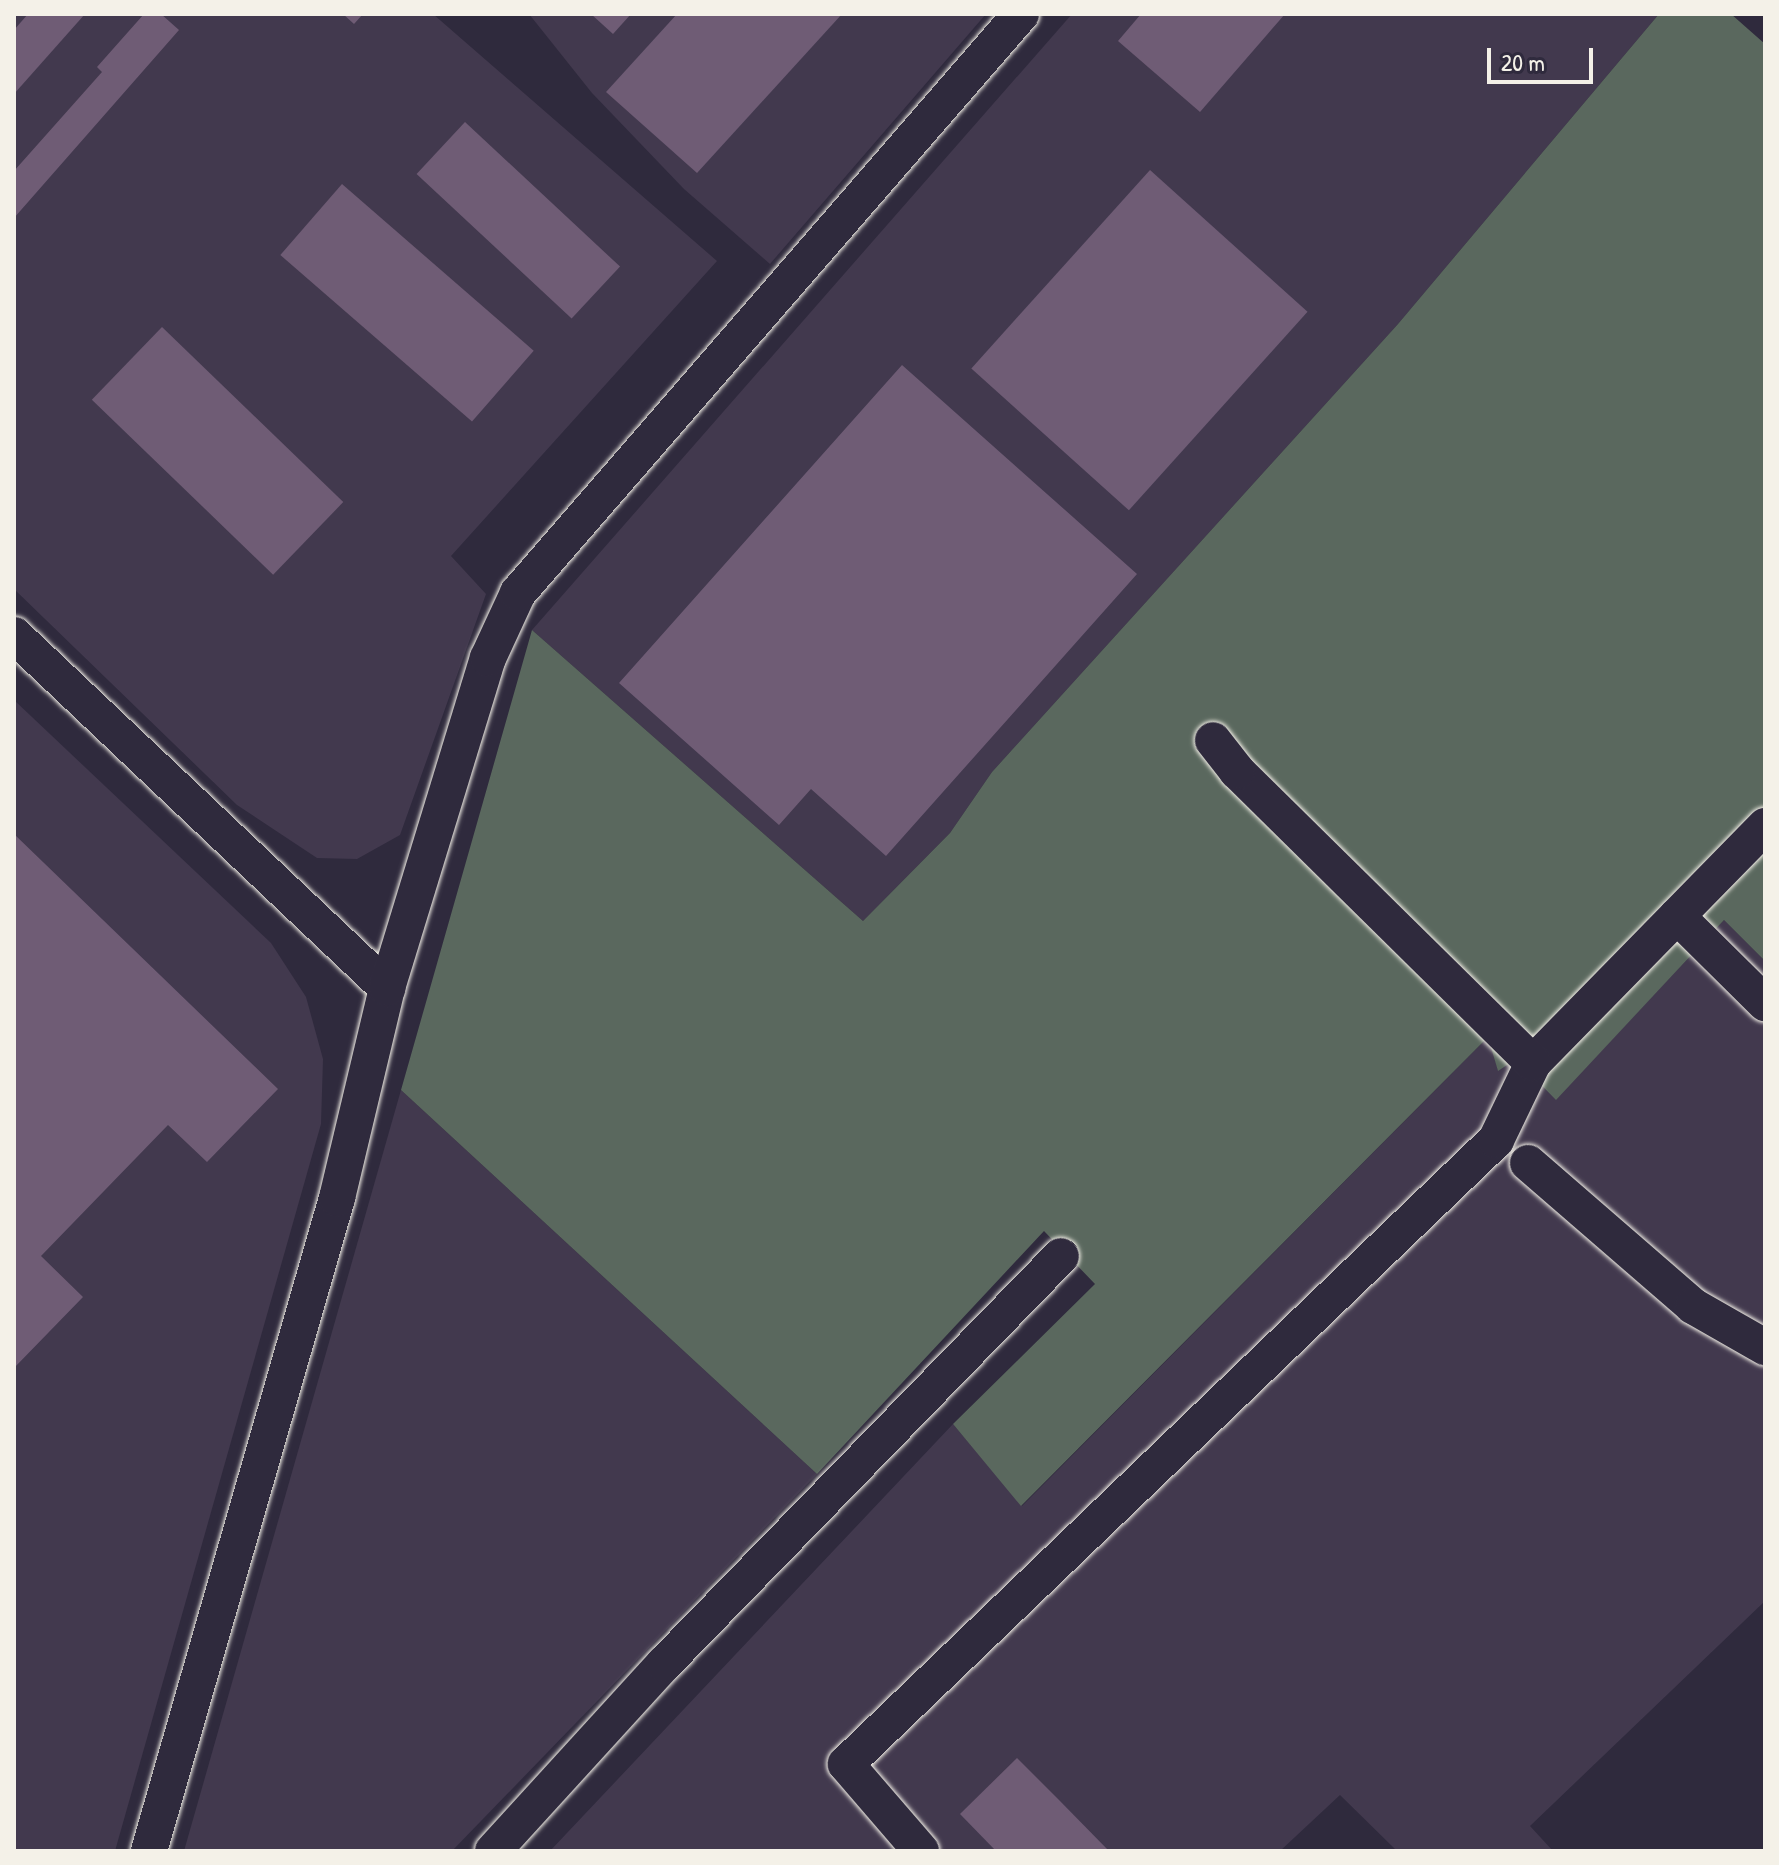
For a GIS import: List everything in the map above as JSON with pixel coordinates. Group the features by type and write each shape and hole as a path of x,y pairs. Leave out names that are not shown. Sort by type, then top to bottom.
{"street":[{"path":"149,1851 337,1198 387,988 488,658 518,593 1021,14"},
{"path":"14,635 387,988"},
{"path":"1213,740 1237,771 1533,1063"},
{"path":"921,1851 846,1764 1496,1140 1533,1063 1765,826"},
{"path":"1677,916 1765,1003"},
{"path":"1528,1163 1693,1306 1765,1347"},
{"path":"493,1851 664,1664 1061,1256"}],"shaded area":[{"path":"14,14 433,14 717,261 451,556 486,594 400,835 357,859 317,858 237,805 14,589"},
{"path":"529,14 986,14 770,264 684,189 592,93"},
{"path":"1072,14 1659,14 1398,324 992,772 950,833 863,921 532,630"},
{"path":"14,700 271,943 306,997 323,1059 321,1124 115,1851 14,1851"},
{"path":"1724,920 1765,961 1765,1601 1530,1826 1553,1851 1397,1851 1340,1795 1280,1851 550,1851 953,1424 1022,1506 1489,1036 1498,1070 1516,1059 1556,1099"},
{"path":"401,1090 817,1474 452,1851 184,1851"}],"green space":[{"path":"1659,14 1731,14 1765,44 1765,961 1724,920 1556,1100 1516,1059 1498,1071 1488,1037 1021,1506 953,1424 1095,1284 1044,1231 817,1474 401,1090 532,630 863,921 950,833 992,772 1398,324"}],"building":[{"path":"28,14 85,14 14,94 14,30"},
{"path":"144,14 161,14 179,30 14,218 14,171 102,72 97,67"},
{"path":"343,14 363,14 354,24"},
{"path":"591,14 631,14 613,34"},
{"path":"677,14 842,14 697,173 606,92"},
{"path":"1141,14 1285,14 1200,112 1118,41"},
{"path":"465,122 620,267 572,319 417,174"},
{"path":"1150,170 1308,312 1129,510 971,368"},
{"path":"342,184 534,351 472,422 280,255"},
{"path":"162,327 343,502 273,575 92,400"},
{"path":"902,365 1137,574 886,856 811,789 779,825 619,683"},
{"path":"14,834 278,1089 207,1162 168,1125 41,1256 83,1297 14,1368"},
{"path":"1017,1758 1109,1851 996,1851 960,1814"}]}
